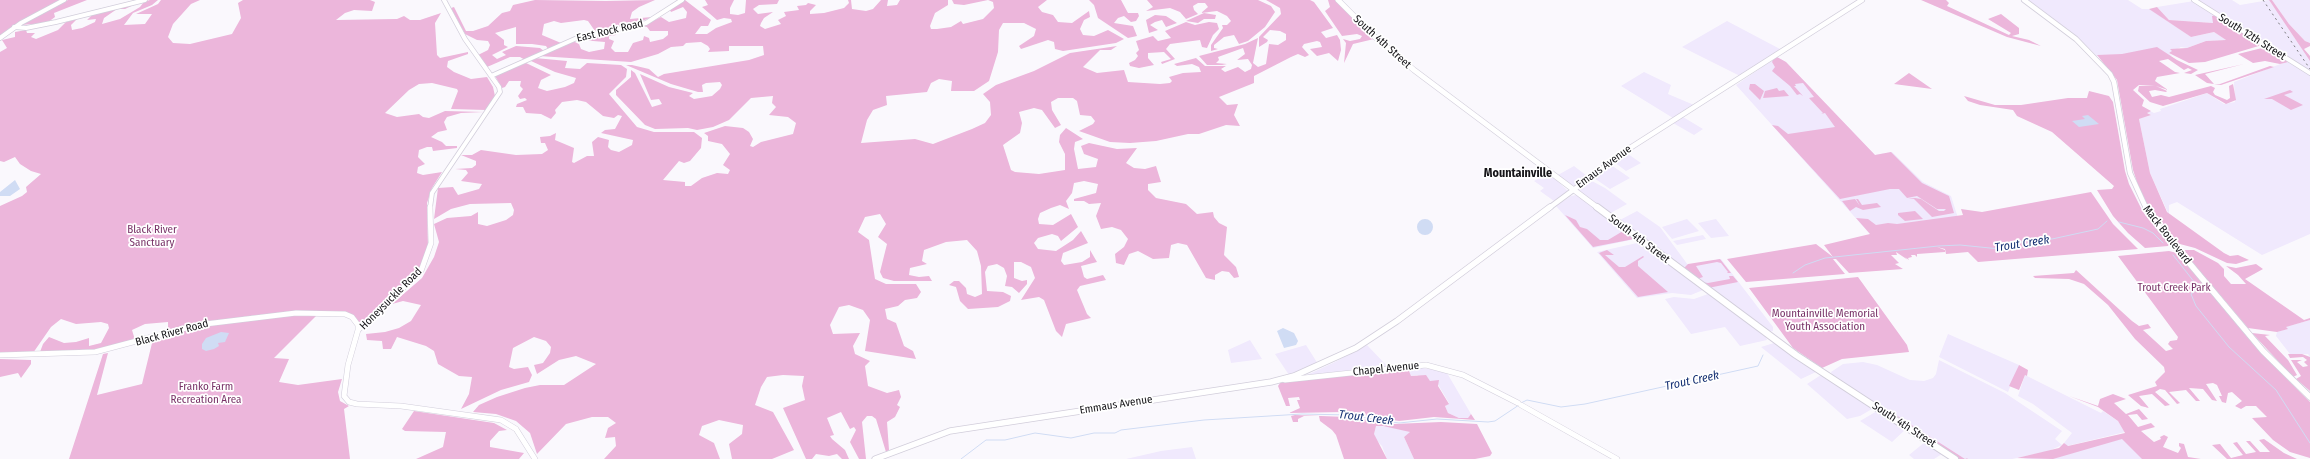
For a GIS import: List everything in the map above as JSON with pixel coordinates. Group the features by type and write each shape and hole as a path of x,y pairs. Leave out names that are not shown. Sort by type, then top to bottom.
{"main road":[{"name":"South 4th Street","path":"1338,0 1398,57 1573,190 1772,338 1955,459"},
{"name":"Emaus Avenue","path":"1356,348 1397,321 1630,148 1862,0"},
{"name":"Mack Boulevard","path":"2024,0 2080,42 2110,74 2114,82 2130,173 2146,208 2158,227 2258,346 2310,397"},
{"name":"Emmaus Avenue","path":"875,459 932,437 964,429 1271,382 1310,370 1356,348"}],"street":[{"path":"0,38 14,27 64,0"},
{"path":"14,27 26,28 57,22 145,0"},
{"name":"Honeysuckle Road","path":"444,0 465,39 499,87 499,95 438,182 431,197 428,219 431,243 424,266 414,278 358,330 346,376 344,396 349,402 401,406 501,420 516,429 535,459"},
{"name":"East Rock Road","path":"491,76 577,38 646,22 682,0"},
{"name":"South 12th Street","path":"2194,0 2310,73"},
{"name":"Black River Road","path":"0,355 95,352 134,343 197,325 290,313 345,314 352,318 358,325 358,330"},
{"name":"Chapel Avenue","path":"1271,382 1413,365 1426,365 1463,375 1519,404 1617,459"}],"shaded area":[{"path":"2028,0 2128,0 2142,9 2150,9 2191,37 2214,32 2226,40 2206,41 2187,48 2181,47 2169,53 2172,56 2164,55 2152,65 2097,56 2073,33"},
{"path":"2197,0 2232,0 2240,5 2269,0 2310,61 2310,72"},
{"path":"2272,0 2310,0 2310,43 2305,41 2289,24"},
{"path":"2194,1 2217,15 2213,23 2169,20 2157,7"},
{"path":"1727,21 1780,50 1740,76 1682,47"},
{"path":"1777,57 1786,62 1875,155 1892,152 1923,182 1951,196 1958,218 1870,234 1736,85"},
{"path":"2288,61 2310,75 2310,234 2262,255 2177,202 2169,205 2169,215 2150,173 2139,119 2151,115 2147,112 2150,111 2154,113 2161,111 2160,109 2207,93 2224,104 2235,102 2234,82"},
{"path":"1644,72 1671,85 1668,94 1694,105 1673,118 1621,86"},
{"path":"1683,117 1703,129 1694,135 1673,123"},
{"path":"1626,153 1641,163 1626,171 1614,162"},
{"path":"1611,165 1630,178 1610,189 1594,178"},
{"path":"1574,166 1587,176 1573,186 1558,175"},
{"path":"1549,173 1568,191 1554,201 1540,191 1544,188 1534,181"},
{"path":"1590,180 1605,188 1627,204 1609,214 1578,190"},
{"path":"1576,195 1635,239 1593,248 1556,206 1571,196"},
{"path":"1637,211 1660,227 1688,265 1721,259 1773,327 1773,331 1768,332 1618,221"},
{"path":"1687,219 1699,231 1672,239 1662,227"},
{"path":"1716,219 1729,236 1711,238 1698,223"},
{"path":"1703,235 1706,239 1677,245 1673,241"},
{"path":"1640,243 1703,290 1691,295 1672,293 1637,298 1597,252"},
{"path":"1708,294 1766,337 1767,340 1740,346 1725,327 1691,334 1665,299 1674,297 1694,299"},
{"path":"2310,320 2310,357 2308,354 2290,354 2276,336 2277,332 2287,329 2285,327"},
{"path":"1948,334 2019,365 2008,392 1939,357"},
{"path":"1250,340 1262,359 1231,363 1228,350"},
{"path":"1774,343 1816,372 1801,379 1761,347"},
{"path":"1306,345 1318,364 1289,375 1275,354"},
{"path":"1367,345 1388,367 1305,376 1335,362"},
{"path":"1939,360 2005,393 2062,431 2055,439 2062,445 2049,451 2012,459 1959,459 1832,375 1831,372 1843,364 1863,362 1877,365 1910,380 1924,381 1933,378 1936,374"},
{"path":"1414,367 1447,373 1471,414 1468,418 1459,418 1448,413 1445,406 1449,403 1436,381 1430,381 1417,375 1411,376 1409,371 1415,369"},
{"path":"1821,375 1872,409 1860,416 1847,419 1807,384"},
{"path":"2025,375 2101,413 2103,411 2118,421 2125,432 2067,446 2064,443 2072,433 2033,404 2018,396"},
{"path":"1877,411 1906,429 1892,442 1860,421"},
{"path":"1376,426 1396,427 1411,432 1404,437 1414,459 1387,459 1382,446 1376,440 1374,434"},
{"path":"2122,438 2143,459 2023,459"},
{"path":"1925,442 1942,454 1934,459 1914,459 1909,455"},
{"path":"1192,447 1196,459 1126,459 1161,451"}],"green space":[{"path":"0,0 60,0 24,19 0,36"},
{"path":"68,0 87,0 54,13 55,17 47,23 20,25"},
{"name":"Black River Sanctuary","path":"158,0 152,5 133,13 124,25 145,24 152,14 136,14 158,4 161,0 200,0 191,4 173,24 168,37 173,43 190,44 232,34 241,18 238,3 243,0 370,0 375,2 372,11 354,10 345,13 336,20 397,19 404,16 410,20 420,20 441,13 435,23 437,55 440,58 468,52 468,54 448,61 447,67 454,72 471,79 487,77 493,87 495,96 486,110 451,109 458,91 457,89 432,83 419,84 409,90 385,113 397,117 419,114 423,117 429,118 445,111 484,112 461,113 447,117 444,122 447,130 438,132 431,137 442,142 446,146 457,146 457,148 433,151 432,147 427,147 419,150 418,157 425,164 418,167 417,173 423,175 442,172 432,188 427,203 428,247 419,270 364,322 359,322 344,312 297,311 250,316 184,326 168,331 168,322 145,324 132,330 135,340 99,349 40,352 43,344 49,337 64,343 76,342 89,338 89,346 101,343 109,328 108,324 101,322 76,324 61,319 51,327 33,353 0,353 0,206 22,196 27,192 26,187 41,174 31,171 20,164 15,157 4,162 0,161 0,52 7,48 2,40 15,37 15,32 26,30 27,33 35,33 31,37 36,39 58,30 66,22 77,19 71,25 72,30 82,28 95,22 96,19 87,20 92,15 138,3 125,9 117,9 104,18 102,24 120,19 140,7 144,2"},
{"path":"535,0 655,0 632,12 630,19 652,17 630,26 595,31 588,21 584,20 561,23 554,21 544,24 542,35 561,43 548,49 546,46 516,44 516,27 495,33 504,40 504,45 508,47 492,55 497,59 506,55 502,52 516,46 540,48 544,51 525,60 520,57 510,57 487,67 478,55 488,50 490,45 488,41 477,40 465,34 451,8 454,7 466,31 473,31 488,26 502,13 510,11 513,5"},
{"path":"685,0 711,20 708,26 701,26 695,34 707,34 716,28 732,22 731,19 724,18 717,20 702,7 708,5 705,0 734,0 730,8 730,14 738,15 745,13 746,0 779,0 777,4 759,5 753,9 758,14 773,12 764,18 761,23 760,26 765,29 781,24 778,20 786,16 784,12 799,10 797,6 806,5 808,3 816,5 810,11 810,14 824,13 844,8 849,3 848,0 851,0 852,9 866,11 873,9 881,0 888,0 887,6 897,5 900,0 948,0 948,5 935,13 930,26 931,29 937,29 951,27 961,21 963,24 983,19 994,8 993,2 988,0 1047,0 1038,7 1042,12 1053,15 1058,22 1072,23 1089,11 1090,17 1084,20 1080,29 1083,35 1094,36 1108,30 1124,39 1116,43 1063,51 1055,49 1054,42 1048,40 1021,49 1019,46 1034,36 1036,29 1024,23 1003,23 999,30 998,52 989,81 974,91 951,91 952,81 939,79 931,83 927,92 886,96 887,105 873,110 867,120 861,143 915,139 933,144 972,129 985,123 991,115 990,102 983,94 996,85 1034,71 1070,53 1117,46 1111,50 1100,50 1083,67 1097,73 1124,70 1128,82 1160,84 1170,83 1172,81 1169,77 1183,73 1201,72 1199,67 1192,64 1177,66 1174,64 1196,58 1205,66 1226,66 1221,69 1225,72 1238,67 1245,72 1251,69 1252,65 1248,59 1237,60 1245,54 1243,48 1218,57 1219,60 1216,63 1227,64 1222,65 1207,65 1199,56 1245,44 1258,38 1253,63 1258,67 1266,64 1269,44 1278,45 1286,40 1286,34 1280,31 1270,30 1263,37 1268,40 1267,42 1259,47 1259,37 1281,14 1280,8 1266,0 1310,0 1314,2 1333,28 1321,32 1326,38 1337,35 1340,40 1341,50 1338,61 1329,53 1317,56 1310,49 1322,47 1320,42 1317,41 1304,44 1302,47 1309,55 1305,57 1298,54 1291,57 1254,76 1254,83 1219,97 1227,105 1238,104 1234,115 1240,126 1226,125 1199,134 1188,134 1156,141 1130,143 1110,142 1079,131 1093,124 1095,121 1091,116 1080,115 1077,101 1073,98 1058,98 1051,102 1052,110 1061,125 1055,128 1042,110 1034,108 1019,112 1022,123 1020,133 1003,145 1011,170 1015,172 1039,174 1065,170 1065,154 1059,142 1060,135 1066,128 1083,139 1075,142 1074,149 1078,169 1096,167 1098,159 1084,154 1081,146 1089,143 1117,149 1137,148 1126,163 1134,168 1145,169 1156,166 1161,182 1148,184 1148,190 1156,198 1186,204 1197,214 1213,212 1214,217 1219,223 1227,227 1224,255 1236,267 1239,277 1234,278 1229,272 1222,271 1215,275 1215,280 1206,278 1187,245 1178,243 1171,245 1169,258 1153,259 1138,251 1129,254 1124,265 1116,263 1115,254 1124,247 1128,239 1121,230 1112,227 1101,229 1096,216 1101,203 1089,204 1084,201 1074,201 1074,199 1096,193 1098,184 1084,181 1074,183 1072,193 1066,201 1069,209 1060,205 1040,213 1038,219 1039,224 1053,225 1071,214 1078,227 1061,241 1058,236 1052,234 1038,238 1034,243 1038,249 1056,251 1073,240 1081,231 1088,243 1063,253 1061,261 1064,265 1082,262 1090,257 1090,250 1097,262 1081,266 1084,277 1087,279 1103,275 1106,280 1080,286 1077,290 1087,314 1091,318 1066,324 1062,337 1056,331 1044,300 1039,297 1021,300 1035,278 1031,267 1021,262 1014,262 1014,278 1022,281 1027,280 1027,284 1019,293 1012,287 1005,286 1007,276 1004,268 997,264 988,266 985,272 987,291 1003,292 1011,296 1010,301 998,307 968,309 960,301 956,287 949,285 954,281 959,281 966,288 967,294 975,297 982,294 981,266 977,251 967,240 946,242 924,250 922,261 927,264 910,268 909,275 919,277 929,276 932,281 894,281 883,278 880,272 887,244 878,237 886,224 880,214 865,217 858,232 869,240 875,279 886,284 916,284 921,292 917,298 905,300 898,306 885,309 887,319 896,323 904,346 913,351 916,359 865,351 870,320 863,310 849,305 839,307 830,325 833,334 860,333 853,346 855,354 870,361 865,366 868,386 887,393 899,390 901,397 897,405 900,407 895,417 887,422 889,450 886,452 876,419 872,416 867,416 862,422 866,459 859,459 850,442 856,430 854,427 850,429 841,412 827,418 834,435 830,436 845,450 849,459 842,459 837,454 829,456 816,454 812,459 806,459 783,408 805,400 802,386 804,376 783,375 767,377 761,387 755,405 773,412 794,450 772,459 732,459 729,444 742,434 743,425 719,420 702,426 699,435 714,443 720,459 604,459 616,446 615,437 605,438 608,428 616,423 608,417 592,417 566,424 537,454 530,433 516,421 496,414 473,412 479,405 497,397 525,388 540,385 564,385 596,364 576,356 559,360 537,374 534,365 543,363 550,353 551,347 546,341 534,337 513,348 509,367 514,369 528,367 532,375 529,382 501,390 461,409 469,394 472,377 459,376 438,364 434,351 426,346 397,337 391,349 383,349 382,341 367,340 366,334 385,332 399,328 411,321 421,305 403,301 392,304 422,278 434,257 439,242 434,224 447,218 471,216 478,212 478,224 487,226 506,220 513,215 514,210 511,203 470,204 451,209 434,219 438,188 453,187 458,195 479,189 482,184 461,181 468,173 466,170 455,169 472,168 476,165 476,161 461,155 472,155 481,150 516,155 542,154 548,150 545,143 541,143 540,137 550,136 556,133 555,140 574,148 572,162 574,163 587,156 594,156 592,142 598,137 609,140 608,147 611,150 619,152 632,145 633,140 601,133 605,130 615,129 622,116 618,115 614,118 603,116 586,102 577,100 562,102 555,110 556,113 551,119 541,114 526,113 523,107 516,107 517,104 527,100 525,98 520,99 518,96 523,89 520,86 521,81 509,81 505,87 502,88 495,76 526,63 551,75 541,80 538,88 547,91 565,87 574,83 576,78 555,72 531,61 535,58 567,61 565,68 580,69 587,63 621,65 627,69 626,77 609,94 637,127 654,132 694,132 702,138 701,148 690,161 684,163 679,161 663,180 685,182 685,186 691,186 702,178 717,173 728,174 730,170 723,165 730,154 722,144 708,141 708,136 704,133 725,126 743,128 749,132 753,139 750,146 753,147 761,142 793,134 796,123 788,117 769,115 776,107 772,103 773,96 751,98 729,120 713,127 697,130 688,128 655,129 645,125 616,95 616,90 631,77 631,70 635,73 652,107 662,104 659,99 651,100 640,74 669,87 693,93 689,96 694,99 712,96 720,89 722,85 720,82 706,83 702,85 703,92 698,92 671,84 626,65 649,69 658,77 664,74 749,60 764,55 763,46 729,46 729,51 708,52 710,49 708,46 701,42 686,43 683,46 671,47 658,54 631,62 539,56 573,41 579,44 581,49 589,52 604,49 605,42 581,40 581,38 617,31 616,35 609,36 609,39 614,41 611,48 615,52 628,52 633,43 643,40 644,36 649,38 650,42 663,39 668,35 668,31 650,31 647,27 642,26 661,17 669,22 686,18 687,12 683,7 671,12 670,10"},
{"path":"952,0 988,0 964,5 954,4"},
{"path":"1089,0 1121,0 1128,13 1138,13 1139,16 1136,21 1131,22 1124,16 1118,18 1114,23 1133,26 1137,36 1128,38 1098,18 1094,5"},
{"path":"1147,0 1258,0 1271,6 1275,12 1265,27 1248,41 1239,44 1234,35 1224,37 1214,45 1214,48 1218,49 1211,51 1211,45 1223,28 1222,25 1227,25 1231,21 1227,16 1217,11 1201,13 1208,7 1205,3 1198,3 1193,6 1194,10 1198,14 1186,19 1180,12 1170,8 1146,11 1153,7"},
{"path":"1328,0 1335,0 1374,39 1353,44 1344,63 1346,43 1343,39 1350,41 1360,39 1362,36 1357,34 1342,36 1325,11 1330,7"},
{"path":"1921,0 1946,0 1949,3 1947,6 2009,35 2011,33 1988,19 2001,14 2019,28 2019,34 2012,36 2029,40 2041,46 2007,37"},
{"path":"2269,0 2272,0 2289,24 2305,41 2310,43 2310,46 2304,49 2310,56 2310,61"},
{"path":"2157,7 2169,20 2213,23 2212,16 2217,15 2262,45 2205,62 2189,63 2169,53 2172,51 2170,49 2187,48 2206,41 2226,40 2214,32 2191,37 2149,9"},
{"path":"1204,13 1216,15 1215,19 1204,19 1198,23 1186,21"},
{"path":"1155,15 1166,16 1177,23 1166,27 1162,20 1155,22 1150,25 1158,30 1149,33 1146,20"},
{"path":"1186,22 1195,25 1209,22 1217,23 1219,29 1213,35 1207,48 1202,47 1200,40 1170,44 1166,49 1175,59 1162,64 1161,62 1171,59 1164,52 1148,53 1148,58 1154,65 1139,68 1130,66 1129,63 1135,60 1138,56 1136,53 1139,50 1136,41 1153,36 1158,41 1171,38 1165,31"},
{"path":"2157,47 2177,60 2198,70 2191,74 2184,73 2192,70 2188,68 2184,70 2168,59 2159,61 2175,72 2180,73 2157,77 2155,81 2168,90 2156,86 2167,91 2149,91 2152,97 2161,95 2169,97 2211,86 2215,88 2213,92 2215,95 2227,100 2230,98 2229,86 2233,84 2236,100 2226,104 2207,93 2163,106 2150,102 2138,91 2139,86 2155,86 2139,85 2133,90 2144,100 2142,106 2151,111 2147,113 2151,115 2139,119 2150,173 2167,212 2224,253 2230,256 2238,255 2249,260 2236,264 2227,263 2195,248 2176,243 2148,206 2138,185 2133,170 2117,80 2097,55 2122,54"},
{"path":"2266,47 2288,62 2280,64 2265,61 2253,63 2238,54"},
{"path":"1777,57 1786,62 1875,155 1891,152 1922,183 1949,196 1954,213 1932,217 1914,199 1908,199 1915,198 1921,199 1939,211 1944,211 1946,209 1937,209 1917,196 1907,198 1899,189 1890,189 1840,199 1772,125 1778,126 1788,134 1835,127 1825,113 1821,114 1823,113 1809,98 1814,97 1803,83 1795,84 1796,86 1794,86 1803,96 1800,94 1797,95 1790,86 1772,71 1775,67 1772,62 1773,60 1771,61"},
{"path":"2244,64 2205,74 2214,84 2207,83 2195,75"},
{"path":"2270,66 2274,67 2221,85 2214,84 2220,84"},
{"path":"1909,73 1932,89 1894,84"},
{"path":"1750,84 1755,84 1764,91 1760,100 1749,89"},
{"path":"1777,88 1779,91 1784,90 1789,96 1763,98 1765,91"},
{"path":"2290,90 2293,92 2284,95 2303,105 2291,110 2272,99 2264,99"},
{"path":"2089,91 2109,96 2113,102 2125,171 2129,184 2143,212 2169,244 2168,246 2145,248 2128,233 2113,216 2097,190 2112,189 2114,186 2052,132 2017,116 2013,110 1980,105 1968,101 1964,96 1995,105 2021,105 2068,98 2087,98"},
{"path":"2091,192 2113,224 2138,249 1978,262 1968,252 1946,254 1945,249 1937,247 1945,250 1945,252 1917,254 1917,257 1915,255 1911,255 1912,257 1908,258 1909,260 1896,252 1897,255 1891,255 1899,263 1895,264 1903,269 1849,273 1836,259 1833,259 1845,274 1746,282 1727,259 1816,244 1833,257 1824,245 1870,234 1856,218 1868,219 1876,225 1888,223 1897,224 1963,215 1961,209 1982,212"},
{"path":"1855,199 1860,206 1856,199 1858,199 1862,205 1877,203 1881,207 1863,210 1856,207 1850,211 1842,201"},
{"path":"1915,211 1923,219 1905,221 1898,215 1898,213"},
{"path":"1565,215 1576,220 1580,227 1587,229 1600,240 1608,240 1623,231 1634,239 1593,247"},
{"path":"1607,250 1614,255 1605,255 1619,267 1625,267 1643,256 1644,257 1638,261 1638,266 1668,292 1638,297 1599,253"},
{"path":"2182,250 2194,250 2218,263 2224,269 2224,276 2231,284 2246,284 2238,275 2226,266 2236,268 2256,264 2263,269 2245,279 2304,320 2310,318 2310,320 2286,327 2288,329 2277,332 2248,328"},
{"name":"Trout Creek Park","path":"2169,251 2177,253 2259,351 2310,402 2310,458 2290,452 2273,440 2252,418 2267,417 2256,406 2246,406 2241,409 2235,406 2242,401 2232,392 2228,393 2226,403 2222,402 2219,396 2222,396 2217,385 2213,383 2206,384 2217,401 2212,400 2203,389 2189,388 2200,401 2196,401 2186,390 2169,392 2180,403 2177,404 2165,390 2160,389 2155,392 2170,405 2165,406 2152,394 2139,396 2149,408 2141,406 2128,395 2157,386 2155,382 2165,372 2164,367 2135,339 2108,305 2084,284 2069,279 2035,278 2033,276 2074,273 2076,270 2132,321 2139,326 2148,324 2151,328 2143,330 2166,351 2173,349 2168,344 2170,341 2177,340 2178,337 2118,256"},
{"path":"1720,259 1731,273 1727,273 1728,272 1721,263 1717,262 1696,266 1703,277 1697,279 1683,269 1688,264"},
{"path":"1729,276 1733,276 1738,282 1708,288 1701,282 1708,283 1730,279"},
{"name":"Mountainville Memorial Youth Association","path":"1858,277 1907,345 1909,352 1842,359 1822,368 1793,348 1749,288"},
{"name":"Franko Farm Recreation Area","path":"318,314 274,358 289,359 279,382 298,385 342,379 338,392 340,401 349,406 344,409 350,459 69,459 103,354 108,353 97,395 142,384 153,339 196,327 274,316"},
{"path":"2252,333 2270,335 2265,336 2288,360 2297,375 2293,377"},
{"path":"2288,354 2302,354 2310,357 2310,391 2296,379 2301,376 2291,360 2302,360 2297,362 2303,367 2308,366 2304,362 2307,360 2303,357 2290,358"},
{"path":"0,359 31,360 31,364 21,378 18,373 0,377"},
{"path":"2019,365 2028,370 2027,376 2025,375 2019,390 2009,386"},
{"path":"1414,367 1415,369 1409,371 1411,376 1426,375 1430,381 1439,380 1438,386 1449,404 1445,406 1448,413 1459,418 1468,418 1471,414 1475,420 1434,417 1399,421 1343,412 1289,413 1300,408 1297,400 1300,400 1299,397 1288,398 1290,406 1286,406 1278,386 1280,383 1289,381"},
{"path":"2113,394 2126,399 2114,403 2126,414 2139,409 2148,419 2142,420 2137,414 2128,415 2138,427 2151,423 2155,427 2141,431 2154,442 2161,439 2160,437 2164,435 2168,437 2163,447 2178,453 2181,448 2179,443 2184,444 2188,457 2201,459 2142,459 2122,439 2053,459 2017,458 2059,448 2064,443 2068,446 2125,433 2118,421 2098,407 2069,396 2098,406 2100,399"},
{"path":"1885,408 1965,459 1959,459"},
{"path":"414,411 494,423 507,430 499,431 490,441 490,447 524,453 519,459 416,459 443,447 446,432 405,431 402,429"},
{"path":"1295,415 1347,417 1357,420 1371,419 1394,424 1441,422 1477,424 1492,453 1490,456 1475,459 1414,459 1404,437 1410,432 1383,426 1376,426 1374,434 1387,459 1344,459 1336,435 1320,421 1319,416 1304,416 1298,419 1298,422 1293,422 1291,416"},
{"path":"2264,439 2284,453 2297,459 2227,459 2212,445 2220,444 2231,458 2243,455 2233,443 2237,442 2246,454 2256,452 2246,441 2250,441 2260,452 2270,452 2259,440"}],"water":[{"path":"2088,115 2099,124 2079,127 2072,121 2085,119 2082,116"},
{"path":"15,180 20,189 10,196 0,196 0,192"},
{"path":"1425,219 1432,224 1433,227 1428,234 1425,235 1418,230 1417,227 1422,220"},
{"path":"1283,328 1294,333 1298,341 1296,345 1284,348 1277,331"},
{"path":"221,332 229,333 225,342 218,343 219,346 214,349 206,351 202,349 202,344 206,338"}],"waterway":[{"name":"Trout Creek","path":"1793,273 1805,265 1825,258 1938,246 1960,245 2000,249 2028,240 2052,239 2098,229 2107,221"},
{"name":"Trout Creek","path":"2119,222 2143,228 2153,233 2163,243"},
{"name":"Trout Creek","path":"2173,255 2195,283 2194,292 2191,294 2196,306 2229,347 2276,390 2310,443"},
{"name":"Trout Creek","path":"1521,403 1527,400 1561,407 1585,404 1758,366 1763,355"},
{"name":"Trout Creek","path":"961,459 986,440 1005,440 1035,433 1071,438 1094,433 1115,433 1121,430 1204,420 1302,414 1348,415 1399,423 1437,419 1488,422 1495,421 1519,405"}],"railway":[{"path":"2263,0 2310,69"}],"district":[{"name":"Mountainville","path":"1518,174"}]}
